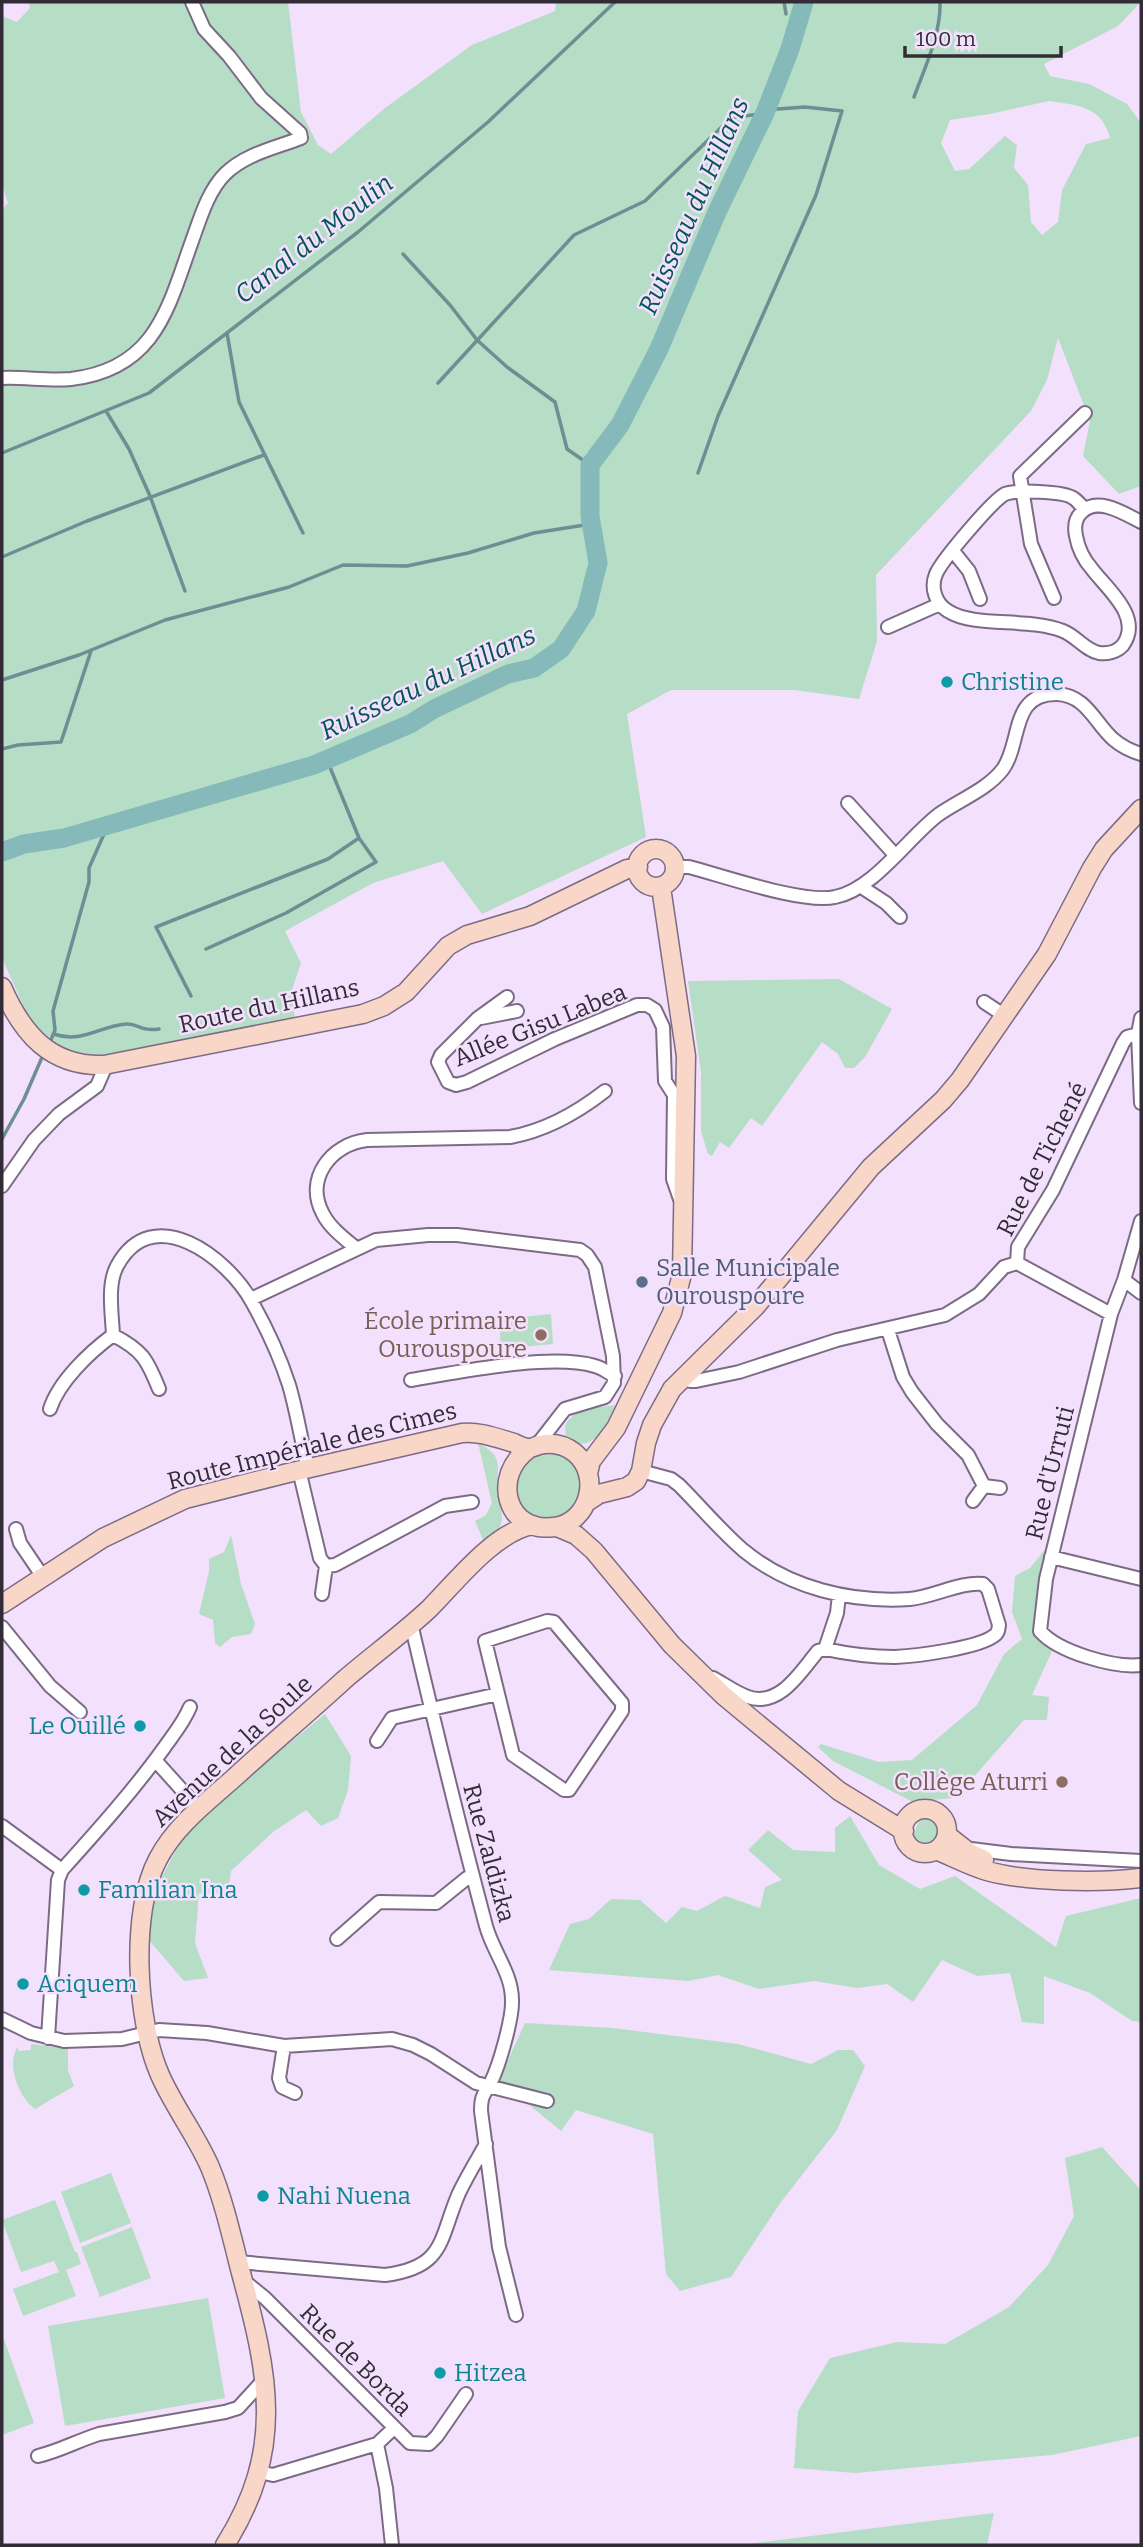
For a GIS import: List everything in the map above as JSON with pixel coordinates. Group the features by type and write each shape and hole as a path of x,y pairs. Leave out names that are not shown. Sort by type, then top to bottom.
{"street":[{"path":"2,378 55,379 91,375 114,366 147,344 162,323 204,208 223,176 240,162 301,138 300,133 261,98 204,29 192,2"},
{"path":"1054,598 1031,544 1020,476 1085,414"},
{"path":"1084,509 1073,498 1065,495 1013,492 1002,496 979,518 935,575 934,592 940,604 945,610 960,617 1048,626 1073,636 1093,651 1113,652 1126,642 1130,630 1129,621 1116,596 1091,568 1077,541 1077,517 1084,509 1093,505 1104,506 1141,522"},
{"path":"953,551 969,571 980,599"},
{"path":"888,627 940,604"},
{"path":"675,867 689,866 812,898 834,898 860,886 939,815 996,776 1011,753 1023,710 1041,697 1066,695 1079,701 1114,740 1141,754"},
{"path":"848,803 895,855"},
{"path":"556,1527 599,1494 627,1488 635,1481 641,1471 652,1425 664,1401 693,1378 871,1167 943,1100 960,1080 1047,954 1098,859 1122,827 1141,809"},
{"path":"656,849 669,854 675,867 674,876 661,887 647,885 633,868 643,855 656,849"},
{"name":"Route du Hillans","path":"2,987 16,1016 46,1049 78,1064 104,1065 363,1014 384,1006 406,992 448,946 467,934 530,916 633,868"},
{"path":"860,886 886,903 900,917"},
{"path":"594,1551 582,1509 590,1489 588,1474 591,1461 616,1428 672,1313 682,1273 685,1035 661,887"},
{"name":"Allée Gisu Labea","path":"507,997 478,1018 441,1055 438,1062 448,1082 456,1085 467,1082 555,1039 637,1005 647,1005 655,1010 661,1019 665,1081 674,1095 673,1179 683,1209"},
{"path":"984,1002 1005,1016"},
{"path":"478,1018 517,1011"},
{"path":"1141,1018 1138,1034 1141,1103"},
{"name":"Rue de Tichené","path":"693,1378 739,1372 837,1340 888,1330 956,1311 979,1294 1003,1267 1015,1264 1018,1247 1053,1190 1123,1043 1128,1037 1138,1034"},
{"path":"2,1186 34,1140 59,1114 96,1086 104,1065"},
{"path":"664,1076 676,1080 686,1090"},
{"path":"357,1249 328,1222 317,1200 317,1183 323,1168 340,1147 353,1141 367,1140 525,1135 583,1108 605,1091"},
{"name":"Rue d'Urruti","path":"1141,1221 1111,1314 1051,1557 1040,1617 1040,1631 1044,1637 1066,1649 1121,1666 1141,1665"},
{"path":"251,1299 376,1240 438,1234 494,1238 580,1250 587,1255 594,1268 615,1376 614,1383 605,1397 572,1406 560,1416 534,1447 513,1463 508,1473"},
{"path":"113,1335 112,1291 117,1267 136,1246 154,1238 176,1237 189,1241 211,1255 251,1299 289,1387 320,1558 326,1566 322,1594"},
{"path":"1015,1264 1111,1314"},
{"path":"1124,1280 1141,1293"},
{"path":"888,1330 903,1377 912,1392 937,1424 994,1486 973,1501"},
{"path":"113,1335 132,1345 149,1363 159,1389"},
{"path":"50,1409 53,1399 90,1352 113,1335"},
{"path":"411,1380 524,1364 573,1362 595,1366 615,1376"},
{"path":"560,1416 556,1429 567,1449 588,1474 601,1485 615,1490"},
{"name":"Route Impériale des Cimes","path":"2,1604 103,1538 185,1499 462,1433 475,1432 534,1447"},
{"path":"491,1438 505,1461 508,1497 521,1518 533,1525 556,1527 576,1535 594,1551 694,1668 787,1750 839,1791 877,1813 907,1823"},
{"path":"534,1447 600,1447"},
{"path":"641,1471 671,1479 720,1529 766,1566 814,1588 859,1598 912,1599 976,1583 983,1584 988,1589 999,1625 994,1636 928,1654 894,1657 862,1656 825,1649 818,1651 783,1691 764,1698 748,1698 694,1668"},
{"path":"326,1566 335,1565 445,1506 472,1502"},
{"path":"503,1538 512,1507"},
{"name":"Avenue de la Soule","path":"225,2545 246,2509 260,2472 267,2431 265,2383 243,2279 218,2188 201,2148 160,2076 146,2033 141,1930 148,1882 167,1844 199,1809 408,1626 503,1538 533,1525"},
{"path":"16,1529 20,1543 43,1577"},
{"path":"1051,1557 1141,1579"},
{"path":"825,1649 837,1613 839,1595"},
{"path":"547,1620 554,1622 622,1703 622,1711 569,1790 564,1790 513,1755 498,1694 485,1642 547,1620"},
{"name":"Rue Zaldizka","path":"408,1626 413,1632 489,1939 507,1972 513,2001 509,2025 488,2086 481,2096 499,2247 516,2315"},
{"path":"2,1627 50,1686 80,1712"},
{"path":"377,1741 392,1718 498,1694"},
{"path":"48,2038 58,1880 62,1870 109,1818 155,1760 186,1717 190,1707"},
{"path":"155,1760 199,1809"},
{"path":"924,1810 937,1813 946,1824 947,1835 936,1850 922,1853 915,1851 907,1843 907,1823 924,1810"},
{"path":"2,1826 62,1870"},
{"path":"947,1835 985,1860 999,1864 1141,1873"},
{"path":"936,1850 977,1868 1014,1876 1113,1881 1141,1873"},
{"path":"337,1939 379,1902 436,1903 473,1876"},
{"path":"2,2019 48,2038 94,2042 122,2039 159,2030 207,2033 284,2046 393,2039 413,2045 476,2083 547,2101"},
{"path":"284,2046 279,2078 282,2087 295,2093"},
{"path":"238,2262 385,2275 420,2266 444,2239 460,2191 486,2144"},
{"name":"Rue de Borda","path":"243,2279 410,2443 429,2444 466,2394"},
{"path":"38,2456 60,2451 99,2434 225,2412 237,2408 260,2384 265,2383"},
{"path":"260,2472 273,2475 377,2444 394,2428"},
{"path":"377,2444 386,2488 392,2545"}],"green space":[{"path":"28,2 288,2 301,112 318,145 331,154 385,108 472,45 555,11 556,2 1141,2 1118,26 1044,64 1050,76 1089,84 1127,104 1141,123 1141,486 1119,494 1083,456 1090,421 1058,338 1047,380 1031,411 876,575 877,641 859,699 795,690 671,690 627,714 646,837 482,914 443,861 373,883 285,931 301,963 291,993 295,1019 106,1056 71,1054 31,1023 2,958 2,210 8,203 2,185 2,16 17,22 30,8","holes":["1049,101 1078,106 1095,113 1106,127 1110,138 1086,144 1062,190 1058,222 1042,235 1031,222 1028,185 1014,168 1017,145 1005,136 969,169 955,171 941,143 950,120"]},
{"path":"839,979 892,1009 865,1057 854,1068 845,1068 838,1054 822,1042 762,1126 751,1118 729,1148 720,1142 712,1156 708,1154 701,1131 701,1072 688,981"},
{"path":"551,1314 553,1344 501,1349 499,1319"},
{"path":"615,1405 603,1429 590,1441 583,1444 566,1437 565,1426 580,1412"},
{"path":"478,1443 493,1454 498,1465 497,1486 502,1516 497,1532 485,1544 475,1521 486,1515 492,1503"},
{"path":"546,1450 567,1455 584,1479 577,1507 561,1518 551,1520 534,1517 527,1512 516,1500 514,1492 515,1481 526,1458"},
{"path":"231,1535 241,1584 255,1624 251,1634 232,1637 220,1647 215,1643 213,1620 199,1614 209,1571 209,1559 224,1552"},
{"path":"1051,1542 1038,1621 1053,1649 1032,1695 1049,1697 1047,1720 1024,1720 963,1789 963,1797 913,1802 833,1761 818,1747 821,1744 879,1762 912,1760 977,1705 1004,1654 1022,1639 1012,1612 1015,1576 1030,1568"},
{"path":"325,1714 351,1756 348,1790 338,1818 321,1826 306,1810 273,1832 231,1871 229,1886 218,1893 199,1893 195,1943 208,1978 184,1981 148,1939 155,1891 182,1838 222,1799"},
{"path":"850,1816 879,1865 920,1889 955,1876 1056,1947 1066,1916 1141,1898 1141,2022 1132,2021 1090,1993 1044,1976 1044,2024 1022,2022 1010,1973 977,1976 942,1960 913,2002 887,1984 857,1988 814,1981 759,1989 718,1975 688,1981 549,1970 570,1924 589,1919 611,1899 640,1900 666,1923 682,1907 697,1911 725,1896 760,1908 765,1887 782,1880 748,1850 768,1830 793,1850 835,1852 835,1828"},
{"path":"928,1818 936,1823 939,1831 936,1840 923,1845 913,1837 919,1820"},
{"path":"525,2023 613,2028 738,2044 811,2064 838,2050 853,2050 865,2066 837,2130 781,2202 731,2277 680,2291 666,2274 653,2134 576,2110 561,2131 499,2080"},
{"path":"31,2044 68,2049 68,2070 74,2086 35,2109 19,2089 13,2063 17,2047 19,2051 31,2050"},
{"path":"1102,2147 1141,2190 1141,2436 1052,2455 855,2473 794,2468 798,2411 830,2358 897,2342 945,2344 1009,2307 1048,2265 1074,2216 1065,2158"},
{"path":"111,2173 131,2223 80,2243 61,2192"},
{"path":"55,2200 81,2264 66,2270 76,2296 23,2316 13,2289 59,2272 54,2261 21,2272 2,2220"},
{"path":"132,2227 151,2278 100,2297 81,2247"},
{"path":"208,2298 225,2398 65,2426 48,2326"},
{"path":"2,2334 34,2423 2,2435"},
{"path":"994,2513 987,2545 740,2545"}],"waterway":[{"name":"Canal du Moulin","path":"2,453 149,393 358,232 488,122 615,2"},
{"path":"784,2 786,14"},
{"name":"Ruisseau du Hillans","path":"2,852 24,844 64,838 314,765 410,724 434,709 508,674 534,668 561,649 586,611 598,563 590,516 590,465 620,425 659,349 717,212 765,113 790,49 804,2"},
{"path":"914,97 935,38 940,2"},
{"path":"698,473 718,416 816,195 842,111 767,107"},
{"path":"438,383 574,235 645,201 731,118 765,113"},
{"path":"403,254 450,305 477,340 507,367 555,402 567,449 590,465"},
{"path":"227,333 239,402 303,533"},
{"path":"106,411 129,449 150,496 185,591"},
{"path":"2,557 87,521 264,455"},
{"path":"2,680 79,655 165,620 289,587 343,565 407,566 468,553 534,533 591,524"},
{"path":"2,749 61,742 91,651"},
{"path":"206,949 286,913 376,862 359,838 327,760"},
{"path":"50,1042 55,1030 53,1011 89,882 89,868 108,825"},
{"path":"191,996 156,927 328,859 359,838"},
{"path":"54,1034 64,1037 82,1036 126,1024 159,1029"},
{"path":"2,1139 24,1099 43,1055"}],"place":[{"name":"Christine","path":"947,682"},
{"name":"Salle Municipale Ourouspoure","path":"642,1282"},
{"name":"École primaire Ourouspoure","path":"541,1335"},
{"name":"Le Ouillé","path":"140,1726"},
{"name":"Collège Aturri","path":"1062,1782"},
{"name":"Familian Ina","path":"84,1890"},
{"name":"Aciquem","path":"23,1984"},
{"name":"Nahi Nuena","path":"263,2196"},
{"name":"Hitzea","path":"440,2373"}]}
